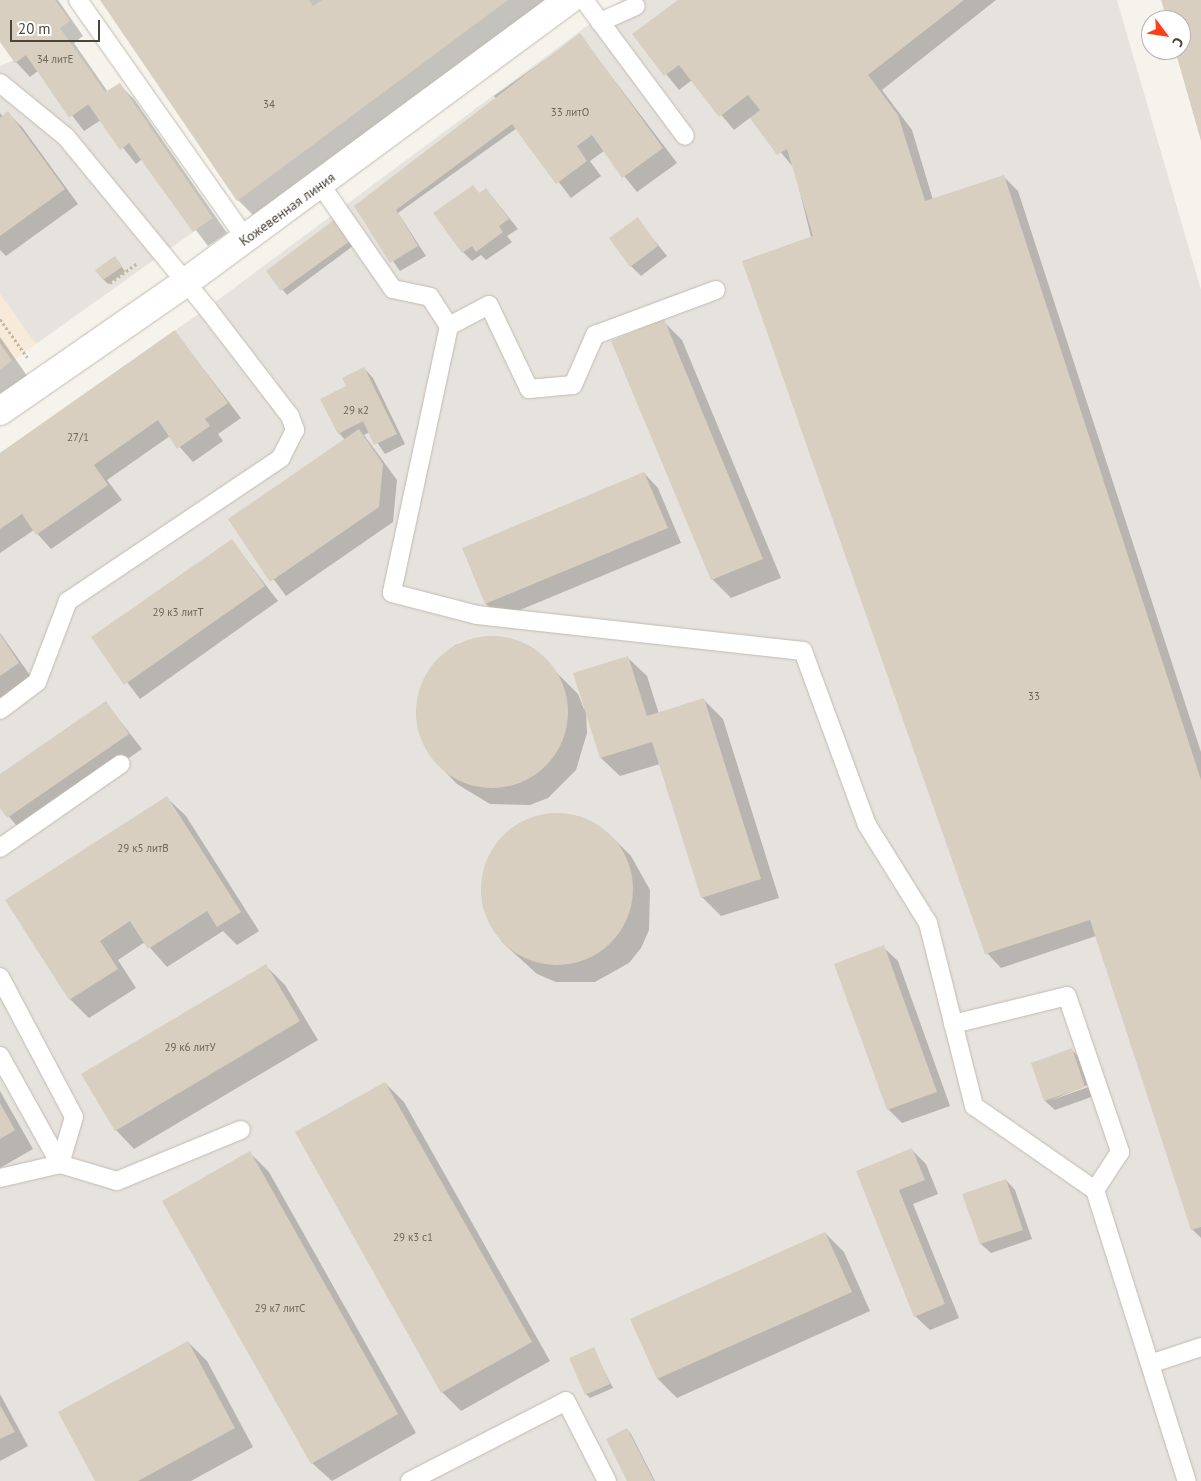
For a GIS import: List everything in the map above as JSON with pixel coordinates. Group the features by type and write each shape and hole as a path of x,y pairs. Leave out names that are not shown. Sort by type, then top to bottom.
{"street":[{"name":"Кожевенная линия","path":"0,411 246,239 569,0"}],"lane":[{"path":"78,0 246,239"},
{"path":"584,0 684,136"},
{"path":"600,22 636,6"},
{"path":"0,83 66,137 186,282 290,416 295,430 292,442 281,458 68,600 37,682 0,710"},
{"path":"320,184 393,289 430,297 449,326 392,593 477,615 803,651 867,825 928,923 974,1106 1095,1190 1187,1481"},
{"path":"449,326 489,305 529,389 573,385 595,335 716,290"},
{"path":"0,848 121,764"},
{"path":"0,977 74,1117 60,1164"},
{"path":"953,1024 1067,996 1120,1152 1095,1190"},
{"path":"0,1056 60,1164"},
{"path":"0,1178 60,1164 117,1181 241,1130"},
{"path":"1150,1364 1201,1347"},
{"path":"410,1481 566,1401 606,1481"}],"path":[{"path":"106,277 110,283 158,248"},
{"path":"0,319 25,352"}],"shaded area":[{"path":"622,0 1117,0 1201,290 1201,1481 0,1481 0,453 207,308"},
{"path":"26,55 69,118 120,83 213,218 36,344 0,294 0,66"},
{"path":"0,294 36,344 0,370"}],"building":[{"path":"0,0 55,0 70,21 60,28 105,92 120,83 213,218 193,232 129,143 120,150 88,104 69,118 26,55 15,63 0,42"},
{"path":"100,0 309,0 313,6 322,0 508,0 237,201"},
{"path":"678,0 964,0 868,75 898,115 925,201 1004,175 1201,780 1201,1227 1191,1230 1090,920 985,954 742,261 813,236 787,149 777,155 750,118 760,110 748,95 719,117 679,65 664,76 632,34"},
{"path":"1161,0 1201,0 1201,141 1178,60 1191,60 1191,10 1164,10"},
{"path":"580,33 663,148 622,178 592,135 577,146 587,161 556,184 512,124 396,210 418,246 390,263 354,206"},
{"path":"8,111 65,189 0,236 0,118"},
{"path":"473,185 479,193 486,188 509,219 499,226 503,232 476,252 472,246 462,253 433,213"},
{"path":"638,217 658,246 630,267 609,238"},
{"path":"334,220 350,241 281,291 266,271"},
{"path":"115,256 122,267 103,280 95,270"},
{"path":"664,319 763,559 711,580 611,341"},
{"path":"175,330 228,403 205,419 210,426 177,449 158,420 94,465 108,485 36,535 22,514 0,529 0,453"},
{"path":"0,343 12,361 0,370"},
{"path":"364,367 397,434 374,445 363,421 338,434 320,399 346,386 342,378"},
{"path":"359,429 383,464 379,507 270,582 228,519"},
{"path":"644,472 668,528 485,604 462,548"},
{"path":"232,539 265,586 124,685 91,637"},
{"path":"0,634 19,663 0,676"},
{"path":"492,636 507,637 521,641 534,648 546,658 556,670 563,683 567,697 567,727 563,741 556,754 546,766 534,776 521,783 507,787 492,788 477,787 463,783 450,776 438,766 428,754 421,741 417,727 416,712 417,697 421,683 428,670 438,658 450,648 463,641 477,637"},
{"path":"628,656 647,716 704,698 761,879 701,898 652,742 600,758 573,673"},
{"path":"106,701 129,734 7,818 0,808 0,774"},
{"path":"167,796 241,912 217,927 207,911 148,949 130,921 100,941 118,969 69,1000 5,900"},
{"path":"557,813 572,814 586,818 599,825 611,835 621,847 628,860 632,874 632,904 628,918 621,931 611,943 599,953 586,960 572,964 557,965 542,964 528,960 515,953 503,943 493,931 486,918 482,904 481,889 482,874 486,860 493,847 503,835 515,825 528,818 542,814"},
{"path":"884,945 937,1092 887,1110 834,964"},
{"path":"266,964 300,1021 115,1131 81,1074"},
{"path":"1072,1048 1085,1087 1044,1101 1031,1063"},
{"path":"385,1082 532,1342 441,1393 295,1132"},
{"path":"0,1103 15,1130 0,1139"},
{"path":"912,1148 925,1180 899,1190 945,1304 914,1317 856,1171"},
{"path":"250,1151 398,1414 311,1464 162,1201"},
{"path":"1006,1179 1023,1230 980,1244 962,1194"},
{"path":"825,1232 852,1292 657,1379 630,1319"},
{"path":"188,1341 235,1428 138,1481 95,1481 58,1412"},
{"path":"594,1347 610,1384 585,1395 569,1358"},
{"path":"0,1405 15,1432 0,1439"},
{"path":"627,1428 654,1481 627,1481 606,1439"}]}
